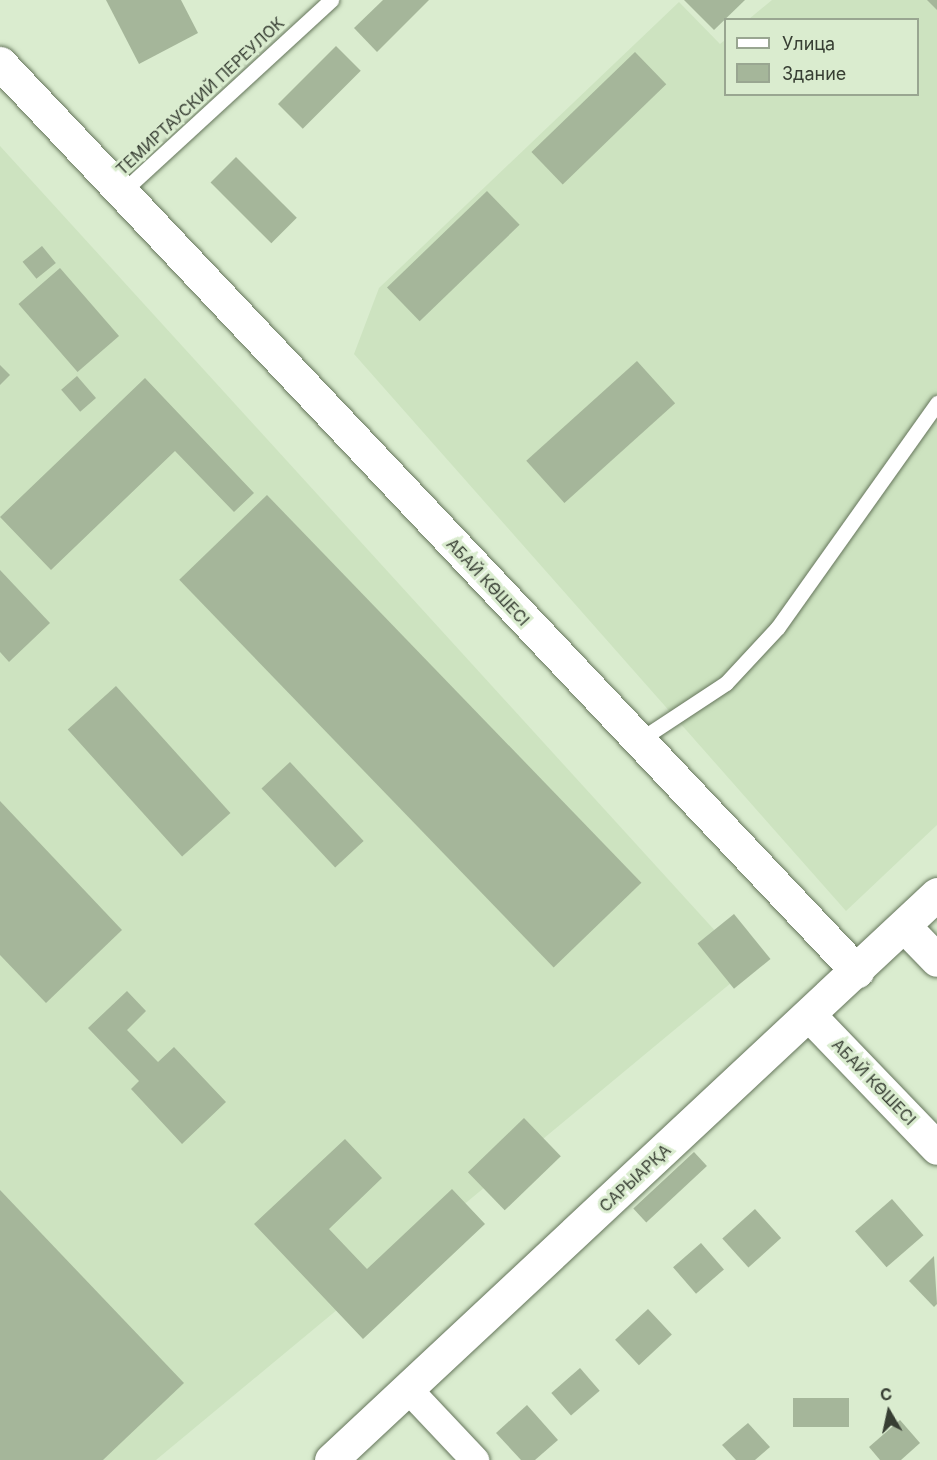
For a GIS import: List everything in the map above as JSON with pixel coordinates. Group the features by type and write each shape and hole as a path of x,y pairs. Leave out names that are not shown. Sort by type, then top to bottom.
{"street":[{"name":"АБАЙ КӨШЕСІ","path":"0,63 120,194 857,971"},
{"name":"САРЫАРҚА","path":"331,1460 810,1016 937,894"},
{"path":"904,926 937,960"},
{"name":"АБАЙ КӨШЕСІ","path":"810,1016 937,1148"},
{"path":"408,1389 474,1460"}],"lane":[{"name":"ТЕМИРТАУСКИЙ ПЕРЕУЛОК","path":"120,194 331,0"},
{"path":"638,741 726,683 778,627 937,403"}],"shaded area":[{"path":"772,0 937,0 937,825 846,911 354,354 379,288 679,2 720,44 724,41 724,96 919,96 919,18 750,18"},
{"path":"0,146 749,968 156,1460 0,1460"}],"building":[{"path":"106,0 181,0 198,33 139,64"},
{"path":"383,0 429,0 377,52 354,28"},
{"path":"684,0 745,0 724,18 714,30"},
{"path":"927,0 937,0 937,10"},
{"path":"336,46 361,71 303,129 278,104"},
{"path":"635,52 666,84 563,184 531,152"},
{"path":"236,157 297,218 271,243 211,182"},
{"path":"487,191 520,225 420,321 387,288"},
{"path":"42,246 56,263 36,279 23,262"},
{"path":"60,268 119,336 78,372 18,304"},
{"path":"637,361 675,403 564,503 526,461"},
{"path":"0,365 10,375 0,385"},
{"path":"77,376 96,398 80,412 61,390"},
{"path":"145,378 254,493 234,512 175,451 51,570 0,517"},
{"path":"267,495 641,883 554,967 179,580"},
{"path":"0,570 50,623 9,662 0,652"},
{"path":"116,686 230,813 182,857 68,729"},
{"path":"290,762 364,841 335,868 261,789"},
{"path":"0,801 122,930 46,1003 0,955"},
{"path":"734,914 771,959 734,989 697,944"},
{"path":"127,991 146,1011 127,1030 158,1062 174,1047 226,1102 182,1144 131,1089 139,1081 88,1028"},
{"path":"524,1118 561,1156 505,1210 468,1172"},
{"path":"345,1139 382,1178 329,1229 367,1269 452,1189 485,1224 363,1339 254,1224"},
{"path":"694,1152 707,1166 646,1223 633,1209"},
{"path":"0,1190 184,1383 103,1460 0,1460"},
{"path":"892,1199 923,1235 887,1267 855,1231"},
{"path":"755,1209 781,1238 748,1267 722,1238"},
{"path":"701,1243 724,1269 696,1294 673,1267"},
{"path":"934,1256 937,1304 934,1307 909,1281"},
{"path":"648,1309 672,1335 639,1365 615,1340"},
{"path":"580,1368 600,1391 571,1416 551,1393"},
{"path":"793,1398 849,1398 849,1427 793,1427"},
{"path":"527,1405 558,1440 535,1460 521,1460 496,1433"},
{"path":"900,1420 920,1443 901,1460 880,1460 869,1447"},
{"path":"748,1423 770,1447 755,1460 736,1460 722,1445"}]}
